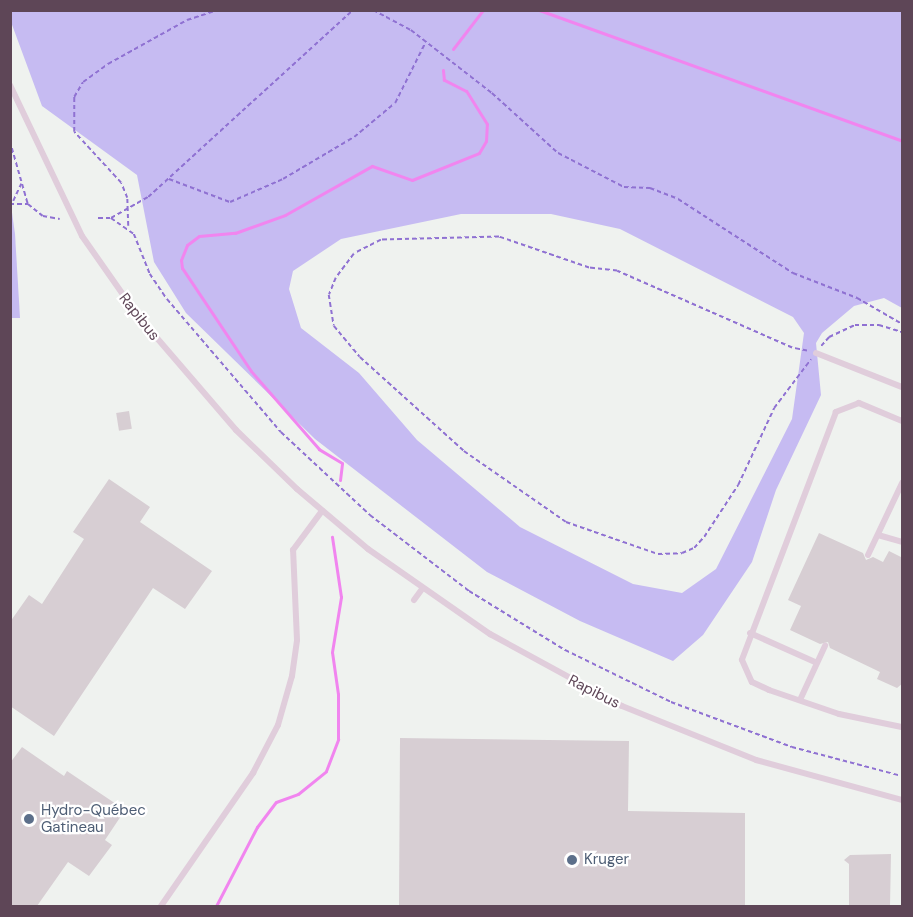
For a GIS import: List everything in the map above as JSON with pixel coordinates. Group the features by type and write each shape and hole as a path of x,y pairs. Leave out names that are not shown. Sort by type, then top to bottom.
{"lane":[{"name":"Rapibus","path":"10,84 78,228 120,292 212,405 322,511 422,589 536,661 663,724 764,763 903,800"},
{"path":"816,352 903,387"},
{"path":"903,421 859,403 836,412 741,660 747,676 761,687 839,714 903,727"},
{"path":"868,555 903,483"},
{"path":"161,906 253,773 278,725 292,676 297,640 293,550 322,511"},
{"path":"878,535 903,542"},
{"path":"414,600 422,589"},
{"path":"750,633 817,663"},
{"path":"800,700 825,646"}],"path":[{"path":"217,10 187,20 108,64 83,82 74,97 74,132 121,183 127,209 128,227 167,299 261,411 336,486 438,568 557,645 671,702 792,747 903,776"},
{"path":"252,10 282,10"},
{"path":"111,218 169,179 353,10"},
{"path":"373,10 425,42 492,93 558,153 624,187 650,188 678,199 793,273 857,297 903,324"},
{"path":"169,179 230,202 283,179 354,136 395,103 425,42"},
{"path":"10,141 28,204"},
{"path":"22,183 11,203 28,204 44,216 60,219"},
{"path":"98,218 111,218 128,227"},
{"path":"816,352 792,348 617,271 589,268 499,237 381,240 354,254 336,278 329,295 334,326 360,357 464,451 566,522 658,554 682,553 694,548 704,537 738,485 774,408 829,337 855,325 879,326 903,332"}],"shaded area":[{"path":"10,11 902,11 902,308 884,298 854,306 822,333 816,343 821,395 776,490 752,562 703,635 673,661 580,621 487,572 315,439 186,313 154,262 137,175 42,106 11,22","holes":["461,214 551,214 620,229 793,317 804,333 792,419 716,569 682,593 633,584 520,527 417,440 359,373 301,328 289,289 293,271 341,239"]},
{"path":"10,198 15,234 20,318 11,318"}],"building":[{"path":"129,411 132,429 119,431 116,413"},
{"path":"109,479 150,507 140,522 212,571 185,609 153,588 54,736 10,706 10,622 29,595 42,604 84,539 73,532"},
{"path":"819,533 863,553 866,560 873,557 883,562 889,551 903,558 903,683 897,688 877,679 880,672 830,648 828,642 820,644 790,630 801,606 788,600"},
{"name":"Kruger","path":"400,738 629,741 628,811 745,813 745,906 399,906"},
{"path":"22,747 64,776 67,771 125,810 105,840 112,845 89,876 68,862 37,906 10,906 10,763"},
{"path":"891,854 890,906 849,906 849,864 844,860 850,855"}],"waterway":[{"path":"453,49 483,10"},
{"path":"539,10 902,141"},
{"path":"340,480 342,463 319,449 251,371 182,268 181,260 187,245 199,236 235,233 285,215 372,166 412,180 479,153 486,141 487,124 466,91 444,80 443,70"},
{"path":"216,906 257,827 276,802 298,794 326,771 338,739 338,694 332,652 341,597 332,537"}],"place":[{"name":"Hydro-Québec Gatineau","path":"29,819"},
{"name":"Kruger","path":"572,860"}]}
